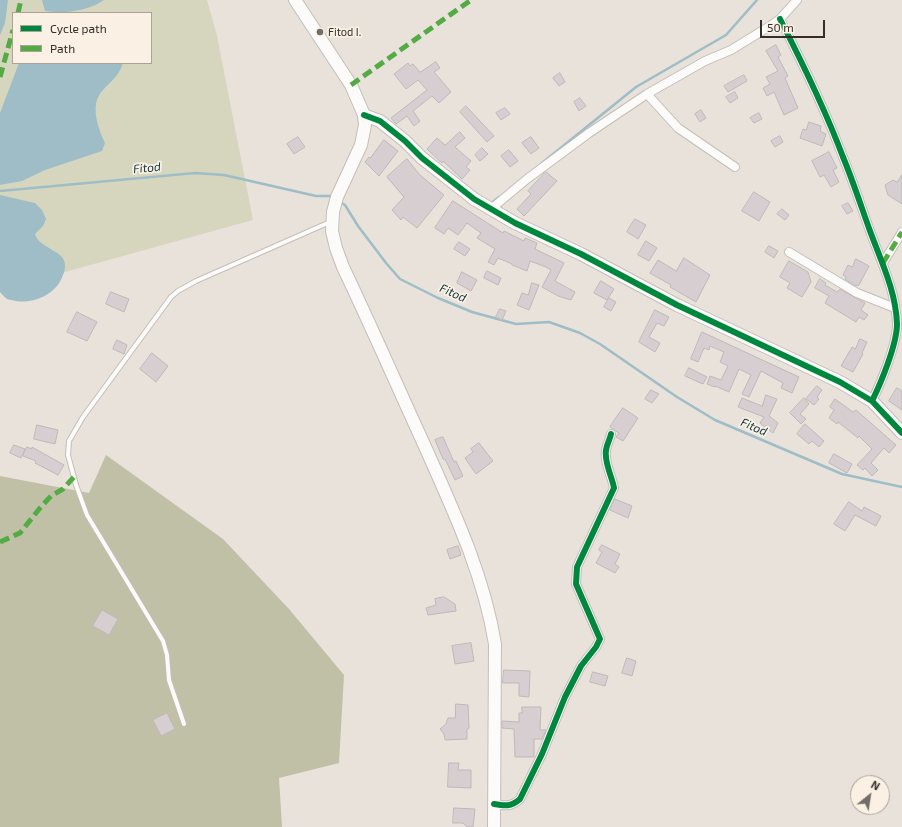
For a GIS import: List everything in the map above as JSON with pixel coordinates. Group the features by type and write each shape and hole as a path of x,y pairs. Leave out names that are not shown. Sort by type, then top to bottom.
{"main road":[{"path":"295,0 351,85 364,115 364,132 360,149 336,199 332,221 332,232 336,248 343,267 462,531 485,594 495,644 494,827"},
{"path":"364,115 380,121 451,182 474,199 515,223 581,254 677,305 840,382 872,402 902,433"}],"street":[{"path":"492,209 527,180 589,133 647,94 705,61 731,50 780,19 797,0"},
{"path":"780,19 827,116 844,158 883,263 895,308 897,325 895,338 882,381 872,402"},
{"path":"647,94 678,128 735,168"},
{"path":"883,263 902,232"},
{"path":"789,252 857,293 895,308"},
{"path":"494,804 506,806 514,804 520,799 539,760 565,697 581,666 596,647 600,639 576,584 577,567 614,488 606,462 606,450 611,434"}],"lane":[{"path":"184,724 169,680 167,655 163,641 87,515 76,486 68,455 70,441 83,417 171,297 178,291 196,281 332,221"}],"green space":[{"path":"0,0 207,0 217,36 253,220 0,290"},
{"path":"106,455 223,539 289,609 344,675 339,763 279,778 282,827 0,827 0,476 89,493"}],"water":[{"path":"0,0 8,0 5,23 0,35"},
{"path":"42,0 104,0 91,7 76,11 52,12 45,11"},
{"path":"19,64 123,64 117,75 103,90 96,102 96,116 105,143 102,151 45,170 22,181 0,185 0,113"},
{"path":"0,195 35,203 42,210 46,219 43,226 35,234 37,239 61,256 64,261 65,270 56,288 37,299 23,302 16,301 7,299 0,292"}],"building":[{"path":"776,45 781,55 778,57 788,76 785,78 798,108 784,115 774,92 767,96 763,88 770,84 766,77 778,71 766,51"},
{"path":"436,62 440,68 434,72 451,92 439,103 432,96 413,111 420,121 414,126 407,116 396,124 391,118 427,90 418,80 406,89 394,74 408,63 410,66 413,64 420,72"},
{"path":"560,73 565,82 559,86 553,78"},
{"path":"744,75 747,81 728,92 724,86"},
{"path":"735,92 738,98 730,103 726,97"},
{"path":"580,98 586,106 579,111 574,102"},
{"path":"466,106 494,136 487,142 460,112"},
{"path":"505,108 510,114 501,120 496,113"},
{"path":"701,110 706,118 700,122 695,114"},
{"path":"759,113 762,119 754,123 750,118"},
{"path":"809,122 821,126 820,131 826,134 822,146 800,138 803,129 806,130"},
{"path":"460,132 465,138 455,147 471,161 466,167 470,170 462,179 443,161 442,163 427,149 437,138 445,145"},
{"path":"780,136 783,142 775,147 771,141"},
{"path":"298,137 305,147 294,154 287,144"},
{"path":"531,137 539,148 531,154 522,143"},
{"path":"384,140 398,151 379,176 365,162"},
{"path":"482,148 488,154 480,161 475,155"},
{"path":"509,150 518,161 510,167 501,156"},
{"path":"829,152 837,168 833,170 839,182 831,187 824,175 820,177 812,161"},
{"path":"407,159 419,174 444,195 417,228 403,217 401,220 392,210 404,197 387,177"},
{"path":"546,172 557,181 524,216 517,209 531,194 528,191"},
{"path":"902,175 902,204 888,195 885,185 893,180 897,182"},
{"path":"754,192 770,202 759,221 742,211"},
{"path":"453,201 503,233 504,231 524,241 525,238 537,243 535,249 564,263 555,281 575,292 571,300 558,296 542,287 551,270 546,267 530,261 527,271 498,258 494,265 488,262 495,249 477,238 481,233 467,223 458,235 448,228 444,234 435,228"},
{"path":"848,203 853,211 847,214 842,206"},
{"path":"782,209 789,215 785,220 777,214"},
{"path":"635,219 646,225 638,239 627,232"},
{"path":"646,241 657,248 649,261 638,255"},
{"path":"459,242 470,249 465,256 454,249"},
{"path":"769,246 778,251 774,258 765,252"},
{"path":"684,258 710,275 696,302 650,273 658,260 676,271"},
{"path":"856,259 869,266 859,285 855,286 845,279 846,277 843,275 848,265 852,267"},
{"path":"789,261 808,272 811,282 802,297 787,288 790,283 780,277"},
{"path":"487,271 501,278 498,285 484,278"},
{"path":"462,272 477,280 471,291 457,283"},
{"path":"820,279 826,283 825,285 837,292 840,289 865,303 861,310 868,315 864,320 859,317 856,322 825,303 829,296 815,288"},
{"path":"601,281 614,289 607,300 594,293"},
{"path":"532,283 539,285 529,310 517,305 522,293 528,295"},
{"path":"111,292 129,299 124,312 106,304"},
{"path":"609,298 616,302 611,311 604,307"},
{"path":"500,309 506,311 502,320 496,317"},
{"path":"655,310 669,317 664,326 657,323 649,337 660,343 655,352 639,342"},
{"path":"77,312 97,322 87,341 67,332"},
{"path":"702,332 799,377 792,393 781,388 783,383 761,371 749,397 742,394 751,375 739,369 729,392 707,384 710,376 721,380 728,366 720,362 724,352 710,346 709,350 704,348 698,362 691,359"},
{"path":"860,339 867,342 862,353 863,354 853,372 841,366 852,347 855,349"},
{"path":"117,340 127,345 124,354 113,349"},
{"path":"152,353 168,366 156,382 140,369"},
{"path":"689,368 707,377 703,384 685,376"},
{"path":"817,386 822,390 817,397 819,399 814,405 806,399"},
{"path":"897,388 902,391 902,410 889,401"},
{"path":"651,390 659,394 652,403 645,399"},
{"path":"766,395 777,399 769,416 778,423 773,433 760,423 764,417 738,407 742,398 762,406"},
{"path":"804,398 809,404 800,414 806,419 801,424 790,413"},
{"path":"835,399 853,412 856,410 896,445 889,453 884,448 871,463 878,470 872,476 865,468 863,470 857,465 872,449 859,436 858,438 838,422 837,424 829,418 834,410 830,407"},
{"path":"623,408 638,418 623,441 616,437 619,433 610,427"},
{"path":"805,424 824,441 819,447 812,441 809,444 797,434"},
{"path":"37,425 58,430 55,444 34,439"},
{"path":"443,437 454,462 456,461 463,476 455,480 445,459 443,459 435,440"},
{"path":"479,443 493,461 476,474 465,458 473,452 471,449"},
{"path":"14,445 25,449 21,458 10,453"},
{"path":"27,447 32,449 32,447 64,465 58,475 35,463 36,461 23,456"},
{"path":"834,454 852,464 847,473 829,463"},
{"path":"615,499 632,506 628,518 610,510"},
{"path":"849,502 862,511 864,507 881,516 876,526 855,515 845,531 834,524"},
{"path":"602,545 620,554 615,564 619,567 615,573 596,563 602,552 599,550"},
{"path":"458,546 461,555 450,559 447,550"},
{"path":"444,597 455,604 456,611 428,615 426,608 436,605 435,599"},
{"path":"102,610 118,619 109,635 93,626"},
{"path":"471,643 474,661 455,664 452,646"},
{"path":"627,658 636,661 632,676 622,673"},
{"path":"504,670 530,671 529,697 519,696 519,683 503,683"},
{"path":"593,672 608,676 605,686 590,682"},
{"path":"456,704 468,705 469,728 467,729 467,739 445,740 444,734 440,729 446,724 448,718 455,718"},
{"path":"522,707 541,707 540,730 546,730 542,739 534,739 534,757 515,757 514,729 502,728 502,721 519,722 519,713 522,713"},
{"path":"167,713 175,729 161,736 153,720"},
{"path":"449,763 459,763 458,770 471,770 471,788 448,787"},
{"path":"454,808 475,809 473,827 467,827 463,823 453,823"}],"waterway":[{"path":"542,163 636,87 726,35 757,0"},
{"name":"Fitod","path":"0,191 195,173 224,175 316,196 330,196 334,199"},
{"path":"490,204 499,197"},
{"name":"Fitod","path":"340,202 345,205 358,226 400,279 438,298 472,312 516,324 549,322 580,333 600,344 677,397 715,420 842,474 902,487"}],"marked path":[{"path":"18,12 21,0"},
{"path":"351,85 471,0"},
{"path":"0,77 12,34"},
{"path":"883,263 902,232"},
{"path":"0,542 20,533 51,496 63,489 74,477"}],"cycle path":[{"path":"780,19 836,139 887,276 894,300 897,324 894,342 884,374 872,401"},
{"path":"364,115 380,121 405,141 422,158 474,199 515,223 581,254 677,305 840,382 872,401 902,433"},
{"path":"494,804 508,805 520,799 542,754 565,697 581,666 596,647 600,639 576,584 577,567 614,488 607,465 606,455 606,448 611,434"}],"place":[{"name":"Fitod I.","path":"320,32"}]}
